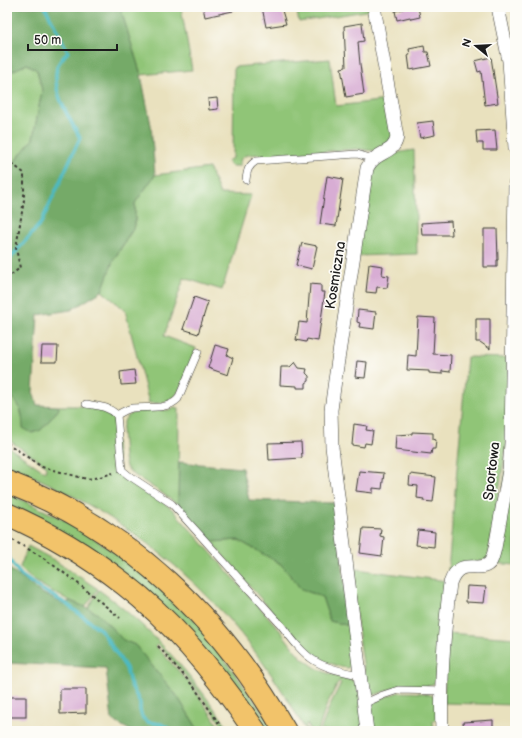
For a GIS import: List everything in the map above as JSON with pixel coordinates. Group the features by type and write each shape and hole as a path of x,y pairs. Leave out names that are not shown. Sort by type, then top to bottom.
{"highway":[{"path":"7,482 64,508 94,525 120,543 172,586 197,610 245,668 267,699 285,731"},
{"path":"7,514 47,533 84,556 124,584 155,611 184,640 207,667 255,731"}],"street":[{"path":"371,161 376,156 392,148 396,143 397,137 374,7"},
{"path":"498,7 509,61 515,148"},
{"name":"Kosmiczna","path":"367,731 332,447 332,410 334,380 367,168 371,161"},
{"name":"Sportowa","path":"442,731 441,691 450,583 452,576 460,569 465,567 485,566 491,560 495,548 509,470 512,403 515,184"}],"lane":[{"path":"246,180 251,164 256,160 357,154 367,157 371,161"},
{"path":"117,415 130,408 172,405 178,399 198,352"},
{"path":"86,404 112,410 117,415 122,470 172,504 306,655 328,669 360,676"},
{"path":"363,704 398,690 441,691"}],"path":[{"path":"7,160 24,173 24,200 16,248 20,268 7,278"},
{"path":"7,444 42,467 87,479 100,477 122,470"},
{"path":"7,539 9,538 42,557 75,581 120,618"},
{"path":"158,646 194,687 224,731"}],"green space":[{"path":"7,7 120,7 141,75 151,125 155,175 135,203 135,225 113,261 102,291 71,310 38,315 33,392 37,405 58,406 59,409 41,430 32,433 23,428 20,409 16,402 7,395 7,171 33,139 42,90 37,70 27,64 12,71 7,77"},
{"path":"120,7 181,7 192,70 141,75"},
{"path":"296,7 370,7 371,10 299,22"},
{"path":"330,59 336,106 387,100 394,136 390,145 376,151 356,149 268,156 246,155 241,159 240,166 231,166 227,161 233,158 234,67"},
{"path":"27,64 37,70 42,90 33,139 7,171 7,77 12,71"},
{"path":"414,150 417,254 356,256 369,173 378,162 388,156"},
{"path":"209,168 220,194 251,195 222,290 184,278 164,336 196,348 183,384 175,396 166,402 149,403 125,310 102,291 113,261 135,226 135,203 155,175"},
{"path":"467,357 510,358 508,436 488,559 451,571 448,570"},
{"path":"515,386 515,565 495,563"},
{"path":"7,395 18,404 24,420 32,433 41,430 59,409 58,406 89,407 104,411 110,415 114,420 118,465 117,475 122,476 172,509 278,628 302,658 316,668 327,673 358,683 364,731 320,731 330,705 341,683 339,681 327,704 318,731 311,731 307,724 305,726 308,731 306,731 278,685 248,643 216,605 181,571 143,540 101,512 56,487 7,465 7,446 45,472 47,466 7,439"},
{"path":"174,407 179,408 178,505 131,473 126,467 122,429 125,419 138,410 170,410"},
{"path":"179,462 242,468 249,500 335,503 350,626 330,621 322,597 301,589 281,564 238,540 211,542 178,505"},
{"path":"7,493 73,524 136,567 198,623 276,731 261,731 208,656 7,506"},
{"path":"238,540 281,564 301,589 322,597 330,621 350,626 354,663 348,668 341,667 321,660 311,653 283,624 211,542"},
{"path":"28,546 54,560 98,589 85,607 50,590 24,572 20,567"},
{"path":"7,567 40,592 63,604 70,601 88,608 98,614 123,640 135,645 177,696 199,731 131,731 112,720 106,668 7,663"},
{"path":"349,568 447,581 435,683 425,687 398,687 368,697"},
{"path":"99,590 137,620 171,654 202,692 230,731 226,731 195,687 158,644 156,646 193,687 222,731 199,731 177,696 135,645 123,640 98,614 88,608"},
{"path":"447,633 515,638 515,705 444,703"},
{"path":"399,692 426,694 435,698 437,702 437,718 433,721 434,731 369,731 367,714 370,705 382,698"}],"building":[{"path":"203,7 232,7 233,11 205,17"},
{"path":"262,7 281,7 286,24 266,27"},
{"path":"410,7 418,7 420,17 411,19 410,17 397,20 395,11"},
{"path":"362,23 364,41 358,42 364,94 346,97 341,68 346,67 344,26"},
{"path":"424,46 425,52 428,52 431,66 410,70 408,55 410,55 409,49"},
{"path":"491,57 498,103 485,105 481,71 478,72 475,61"},
{"path":"217,98 218,109 209,110 208,99"},
{"path":"433,121 435,135 420,138 417,123"},
{"path":"495,130 497,150 483,150 483,143 477,143 476,131"},
{"path":"327,176 343,179 336,226 320,224"},
{"path":"451,221 452,235 422,235 421,223"},
{"path":"484,229 497,229 497,267 484,267"},
{"path":"302,243 317,246 312,269 296,265"},
{"path":"369,264 383,266 382,275 389,276 387,288 377,287 376,293 366,292"},
{"path":"310,284 321,285 321,292 325,292 318,341 307,339 306,342 296,340 299,322 307,323"},
{"path":"194,297 208,302 198,334 183,329"},
{"path":"358,310 376,312 374,329 359,327 360,323 357,322"},
{"path":"418,317 435,318 433,354 451,355 450,372 442,371 442,374 429,373 429,371 407,370 408,355 416,356"},
{"path":"476,319 490,319 490,349 480,342 476,342"},
{"path":"215,345 229,349 227,355 233,358 228,375 208,368"},
{"path":"42,346 58,346 57,362 41,362"},
{"path":"357,361 367,362 365,378 355,377"},
{"path":"295,362 299,368 307,369 306,373 309,376 309,381 306,383 306,388 280,385 281,367 290,367"},
{"path":"134,370 136,384 121,385 120,372"},
{"path":"354,424 367,426 366,430 373,431 371,444 365,443 364,447 352,445"},
{"path":"412,432 433,433 433,439 436,440 435,449 432,449 431,454 395,450 396,435 412,434"},
{"path":"301,442 302,458 269,460 268,443"},
{"path":"359,471 384,473 382,489 373,488 373,493 356,491"},
{"path":"410,474 436,477 433,502 423,501 424,499 417,498 418,486 409,485"},
{"path":"363,528 381,529 380,536 384,537 382,556 360,553"},
{"path":"418,530 435,532 434,547 416,545"},
{"path":"467,586 486,587 484,603 466,602"},
{"path":"60,689 86,689 86,713 60,714"},
{"path":"7,697 26,697 26,717 7,717"},
{"path":"493,720 493,731 464,731 463,722"}],"waterway":[{"path":"7,262 41,223 80,138 62,104 57,86 57,67 68,52 45,7"},
{"path":"7,235 11,258"},
{"path":"8,555 12,564 22,576 65,603 101,630 126,668 130,683 140,703 142,717 147,722 161,724 167,727 167,731"}]}
